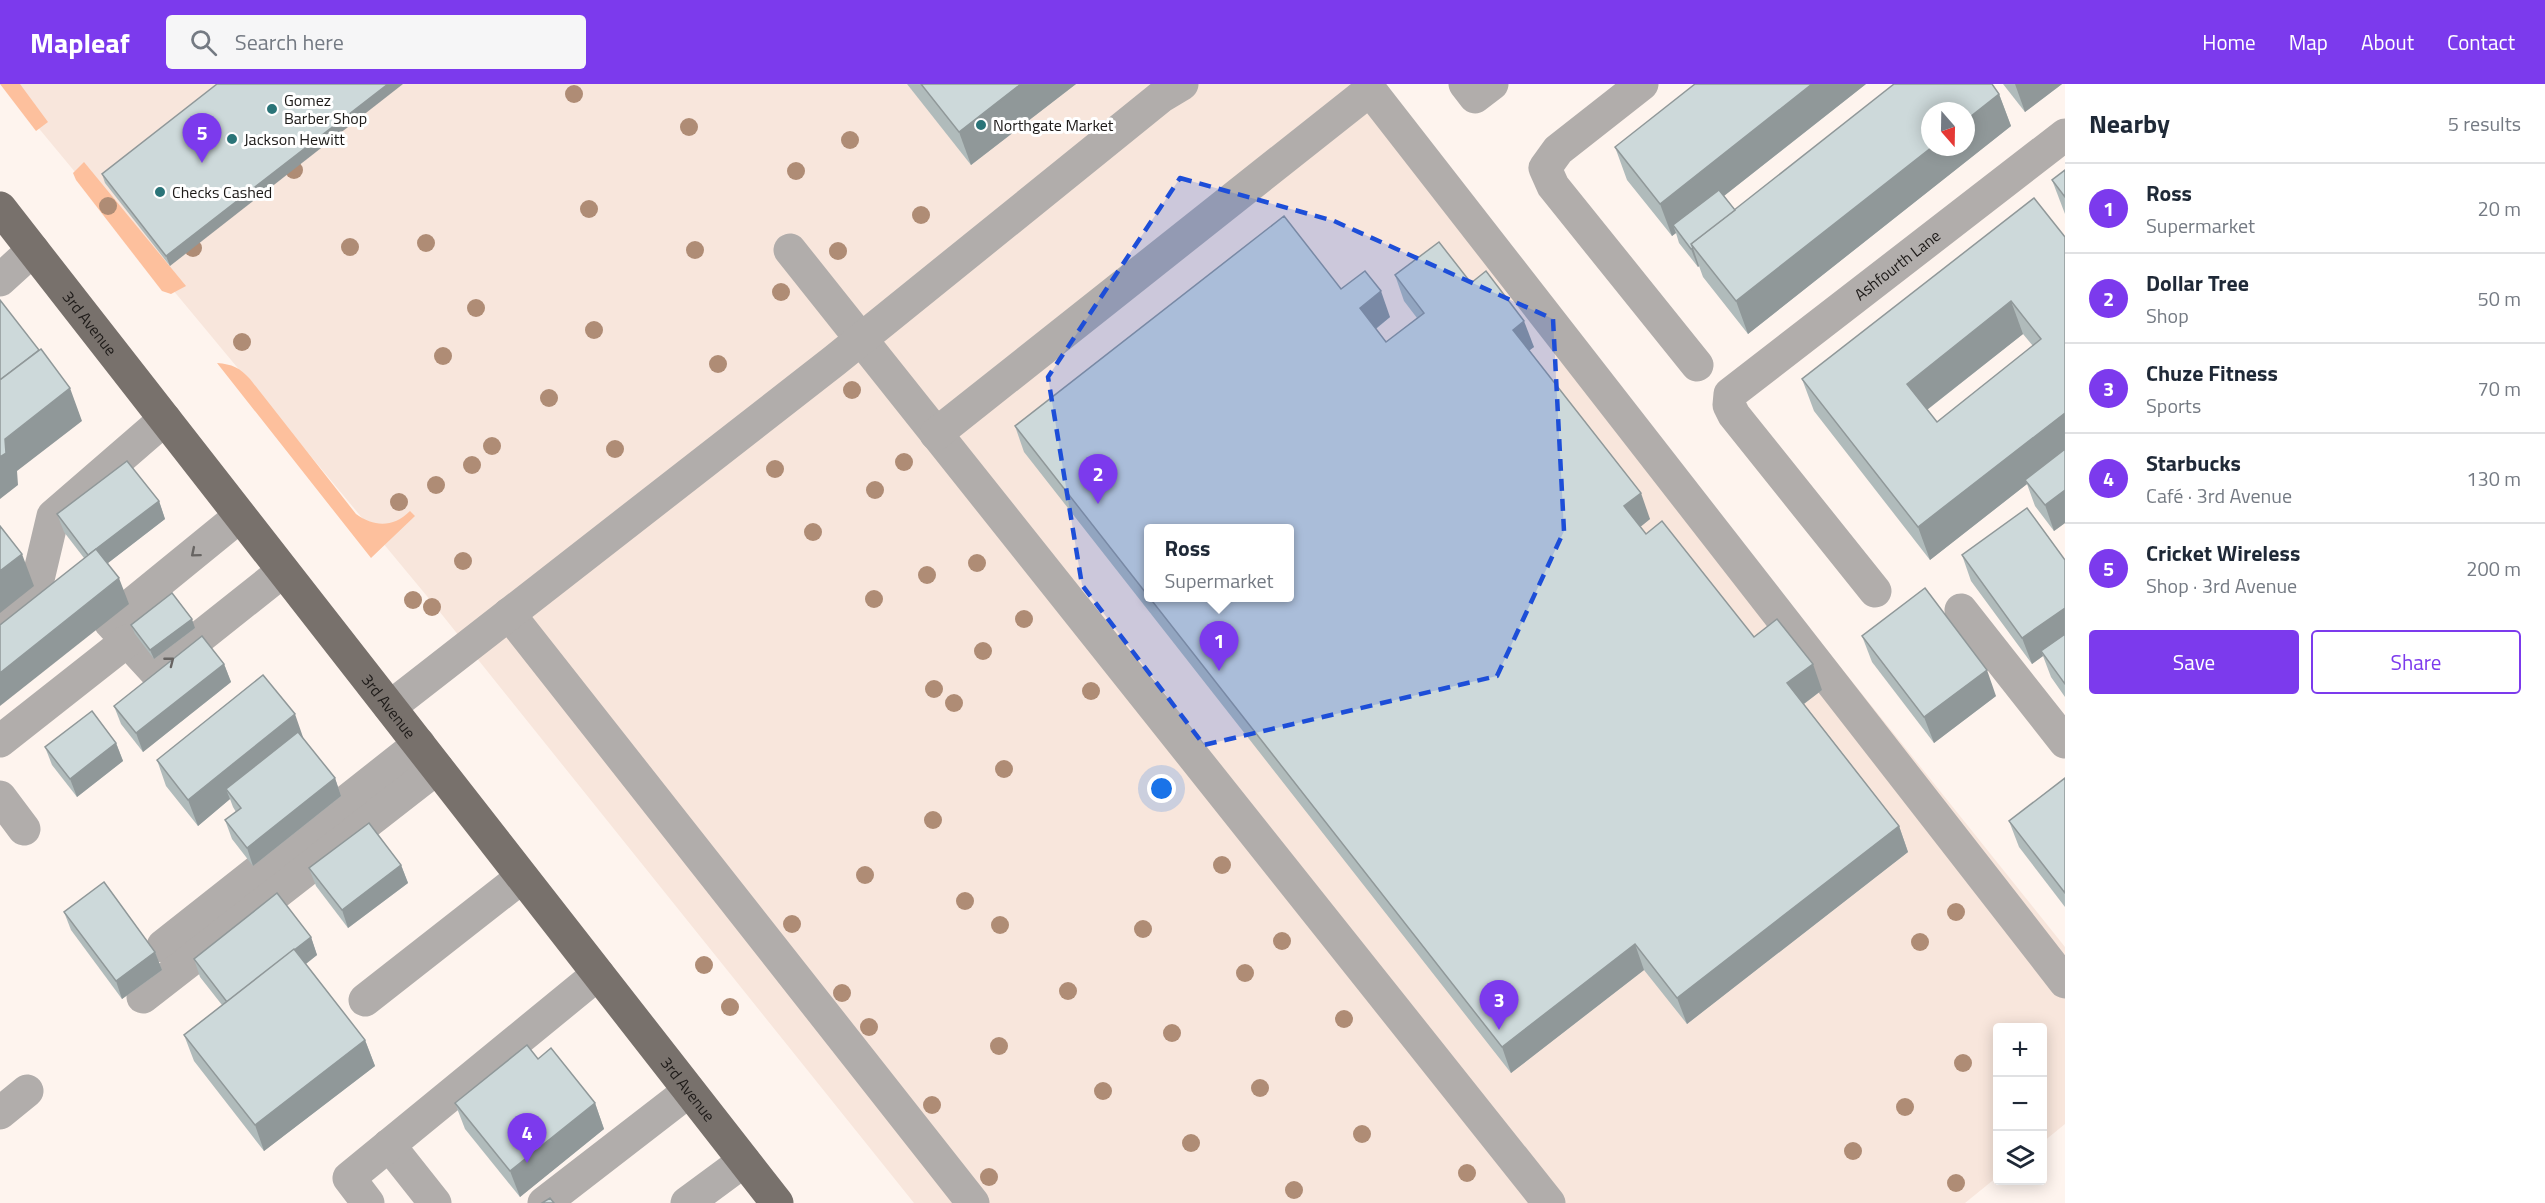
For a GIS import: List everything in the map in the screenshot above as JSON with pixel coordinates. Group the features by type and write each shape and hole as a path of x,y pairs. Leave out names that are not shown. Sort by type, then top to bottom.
{"main road":[{"name":"3rd Avenue","path":"0,208 777,1203"}],"street":[{"path":"390,707 861,340 1162,96 1182,84"},
{"path":"1465,84 1475,97 1492,84"},
{"path":"1642,84 1558,150 1545,168 1552,186 1697,365"},
{"path":"936,434 1366,87 2065,982"},
{"name":"Ashfourth Lane","path":"1875,591 1734,415 1729,405 1730,394 2065,135"},
{"path":"0,280 33,250"},
{"path":"790,250 1549,1203"},
{"path":"0,620 35,591 53,516 165,419"},
{"path":"240,516 111,622 156,672 283,571"},
{"path":"1961,610 2065,742"},
{"path":"509,614 973,1203"},
{"path":"0,741 127,641"},
{"path":"164,946 428,756"},
{"path":"143,998 428,756"},
{"path":"0,797 24,829"},
{"path":"365,1000 522,877"},
{"path":"368,1203 349,1178 598,974"},
{"path":"0,1113 27,1090"},
{"path":"544,1203 689,1091"},
{"path":"389,1145 435,1203"},
{"path":"687,1203 744,1161"}],"highlighted area":[{"path":"1180,178 1334,221 1553,319 1564,531 1497,676 1204,745 1082,585 1048,377"}],"shaded area":[{"path":"0,84 20,84 48,122 36,131"},
{"path":"2,84 1373,84 2065,947 2065,1124 2047,1139 2047,1023 1993,1023 1993,1180 1965,1203 914,1203 431,601"},
{"path":"84,162 186,286 171,294 162,291 76,180 73,173"},
{"path":"217,363 235,367 250,379 356,514 383,524 404,517 410,511 415,516 371,558"}],"building":[{"path":"217,84 388,84 166,256 102,174"},
{"path":"921,84 1021,84 959,132"},
{"path":"1695,84 1812,84 1660,204 1615,147"},
{"path":"1894,84 1992,84 1999,94 1975,113 1975,102 1921,102 1921,156 1736,301 1691,244"},
{"path":"2065,170 2065,197 2052,180"},
{"path":"1719,190 1735,210 1691,244 1693,248 1691,249 1673,225"},
{"path":"2034,198 2065,237 2065,413 1918,527 1802,379","holes":["2011,301 2041,339 1937,422 1907,384"]},
{"path":"1284,216 1341,289 1365,271 1381,291 1360,308 1386,342 1424,313 1395,275 1439,242 1471,283 1486,271 1524,321 1513,330 1641,493 1624,506 1646,534 1662,521 1754,637 1777,619 1813,664 1787,683 1899,826 1677,998 1635,944 1502,1047 1153,602 1294,602 1294,524 1144,524 1144,591 1015,426"},
{"path":"0,300 39,350 0,380"},
{"path":"41,349 70,388 5,439 6,453 0,457 0,380"},
{"path":"2065,449 2065,490 2045,505 2025,480"},
{"path":"127,461 159,501 88,555 57,514"},
{"path":"2027,508 2065,560 2065,608 2022,638 1962,555"},
{"path":"0,526 22,554 0,571"},
{"path":"96,549 119,578 0,673 0,625"},
{"path":"1925,588 1987,670 1924,717 1862,636"},
{"path":"172,593 192,619 150,650 131,625"},
{"path":"2065,634 2065,684 2041,651"},
{"path":"202,636 224,664 136,733 114,706"},
{"path":"263,675 295,714 188,800 157,760"},
{"path":"92,711 116,743 70,779 45,747"},
{"path":"298,732 335,778 247,848 225,820 241,808 226,789"},
{"path":"2065,778 2065,893 2009,821"},
{"path":"369,823 401,865 342,910 309,868"},
{"path":"104,882 155,952 116,981 64,912"},
{"path":"277,893 311,937 227,1002 194,959"},
{"path":"294,949 365,1040 255,1125 184,1035"},
{"path":"527,1045 538,1059 551,1048 595,1103 510,1171 455,1103"},
{"path":"550,1198 554,1203 542,1203"}],"place":[{"name":"Gomez Barber Shop","path":"272,109"},
{"name":"Northgate Market","path":"981,125"},
{"name":"Jackson Hewitt","path":"232,139"},
{"name":"Cricket Wireless","path":"202,163"},
{"name":"Checks Cashed","path":"160,192"},
{"name":"Dollar Tree","path":"1098,504"},
{"name":"Ross","path":"1219,671"},
{"name":"Chuze Fitness","path":"1499,1030"},
{"name":"Starbucks","path":"527,1163"}]}
